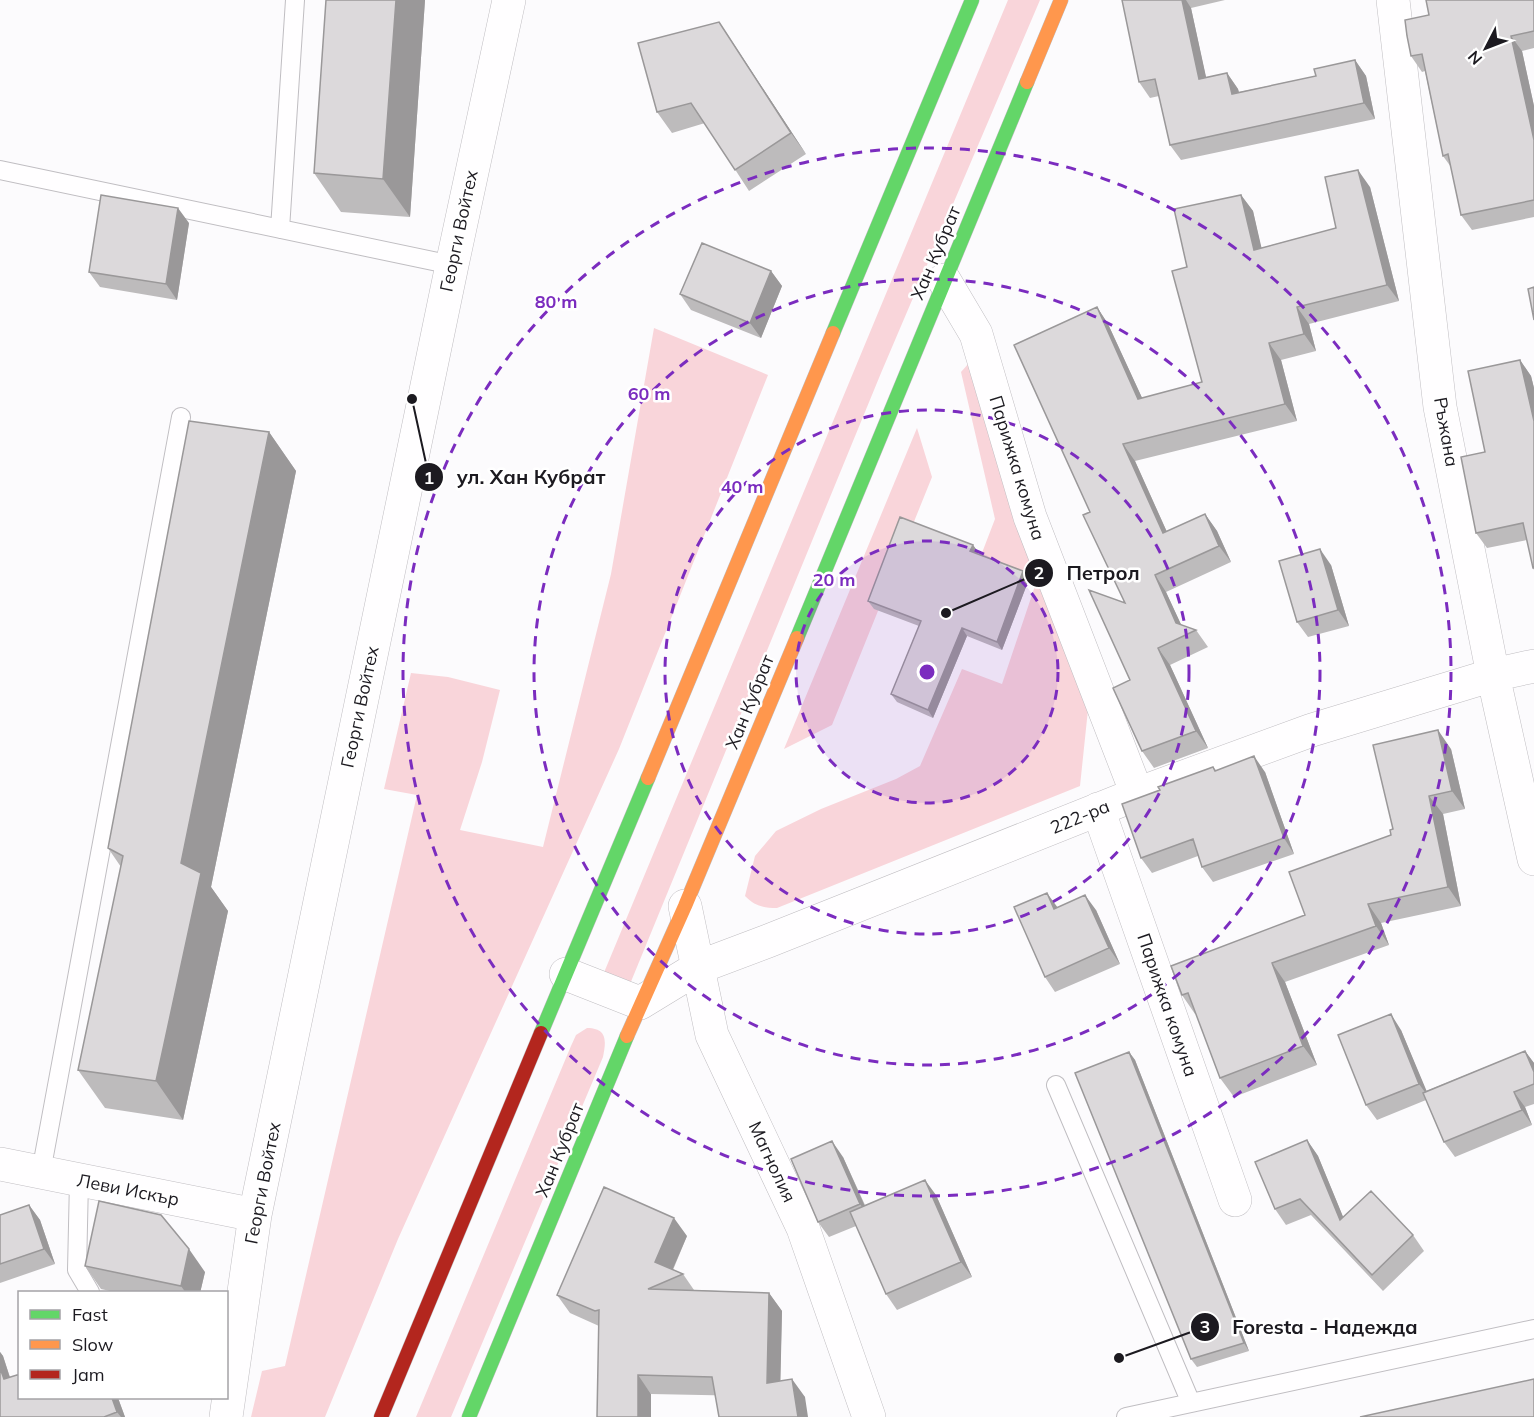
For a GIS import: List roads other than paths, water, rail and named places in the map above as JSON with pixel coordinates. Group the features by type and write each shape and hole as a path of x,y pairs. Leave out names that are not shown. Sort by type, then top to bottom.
{"street":[{"name":"Георги Войтех","path":"228,1395 255,1215 509,0"},
{"path":"381,1417 453,1239 566,974 972,0"},
{"name":"Хан Кубрат","path":"469,1417 640,1003 685,906 1061,0"},
{"name":"Ръжана","path":"1393,0 1440,407 1493,675 1534,859"},
{"name":"Парижка комуна","path":"944,280 976,334 1030,518 1137,794"},
{"name":"222-ра","path":"640,1003 699,967 1137,794 1312,730 1493,675 1534,666"},
{"name":"Парижка комуна","path":"1098,810 1235,1200"},
{"name":"Магнолия","path":"685,906 712,1035 803,1228 869,1417"},
{"path":"566,974 640,1003"},
{"name":"Леви Искър","path":"0,1164 255,1215"}],"lane":[{"path":"280,229 295,0"},
{"path":"0,170 452,265"},
{"path":"41,1172 181,417"},
{"path":"1056,1084 1191,1403"},
{"path":"79,1181 77,1270 89,1291"},
{"path":"1126,1417 1534,1329"}],"place":[{"name":"ул. Хан Кубрат","path":"412,399"},
{"name":"Петрол","path":"946,613"},
{"name":"Foresta - Надежда","path":"1119,1358"}]}
